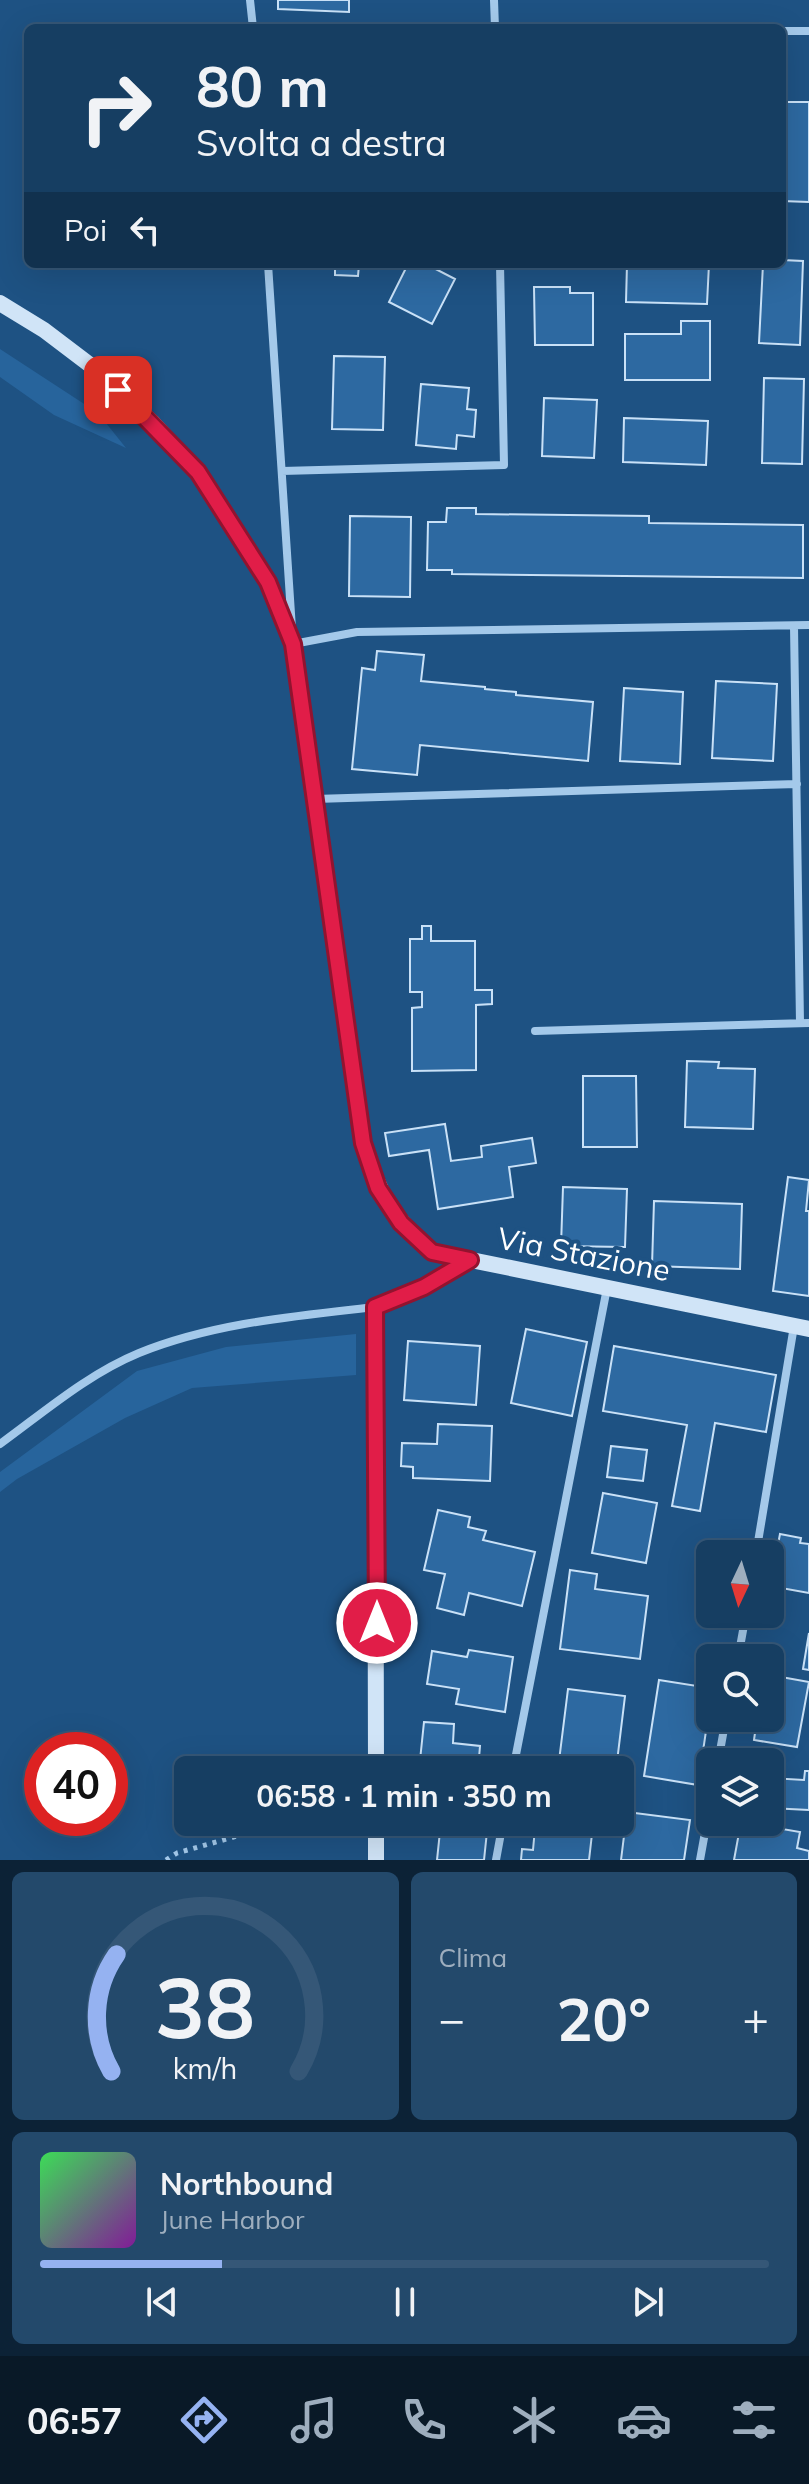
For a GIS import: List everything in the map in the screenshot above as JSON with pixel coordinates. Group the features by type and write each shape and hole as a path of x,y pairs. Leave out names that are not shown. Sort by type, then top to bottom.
{"street":[{"path":"250,0 253,24"},
{"path":"494,0 495,24"},
{"path":"786,31 809,31"},
{"path":"268,268 293,644 357,632 809,625"},
{"path":"282,471 504,465 500,268"},
{"name":"Via Stazione","path":"0,303 44,330 102,374 152,422 198,472 268,582 293,644 363,1143 378,1188 401,1223 432,1252 801,1327"},
{"path":"535,1031 805,1023 794,626"},
{"path":"314,799 797,784"},
{"path":"0,1444 73,1390 137,1354 194,1334 310,1314 375,1307 424,1287 470,1260"},
{"path":"516,1756 607,1288"},
{"path":"375,1307 376,1756"},
{"path":"759,1540 801,1327"},
{"path":"376,1836 376,1860"},
{"path":"496,1860 500,1836"},
{"path":"700,1860 704,1836"}],"path":[{"path":"166,1860 177,1853 237,1836"}],"shaded area":[{"path":"0,349 98,413 126,448 54,415 0,377"},
{"path":"356,1334 356,1375 192,1388 125,1418 17,1479 0,1492 0,1472 137,1371 226,1347"}],"building":[{"path":"278,0 349,0 349,12 278,9"},
{"path":"787,102 809,102 809,202 786,201"},
{"path":"786,260 803,261 800,345 759,343 763,268 786,268"},
{"path":"335,268 359,268 358,276 335,275"},
{"path":"406,268 434,268 455,279 432,324 389,302"},
{"path":"627,268 709,268 707,304 626,302"},
{"path":"534,287 570,287 570,293 593,293 593,345 535,345"},
{"path":"681,321 710,321 710,380 625,380 625,334 681,334"},
{"path":"334,356 385,357 383,430 332,429"},
{"path":"764,378 804,379 802,464 762,463"},
{"path":"421,384 469,388 467,409 476,410 474,437 457,435 456,449 416,445"},
{"path":"544,398 597,400 594,458 542,456"},
{"path":"624,418 708,421 706,465 623,462"},
{"path":"447,508 476,508 476,514 649,516 649,523 803,525 803,578 452,574 452,570 427,570 428,522 446,522"},
{"path":"350,516 411,517 410,597 349,596"},
{"path":"377,651 424,655 421,681 593,702 588,761 420,745 417,775 352,769 362,668 375,670"},
{"path":"716,681 777,684 773,761 712,758"},
{"path":"624,688 683,692 680,764 620,761"},
{"path":"422,926 431,926 431,941 475,941 475,990 492,990 492,1004 476,1005 476,1070 412,1071 412,1008 422,1007 422,992 410,992 410,939 422,939"},
{"path":"687,1061 719,1062 718,1068 755,1069 753,1129 685,1127"},
{"path":"583,1076 636,1076 637,1147 583,1147"},
{"path":"445,1124 451,1161 482,1157 481,1146 532,1138 536,1163 509,1167 513,1197 438,1209 429,1150 389,1156 385,1133"},
{"path":"788,1177 809,1180 806,1211 809,1211 809,1296 773,1291"},
{"path":"563,1187 627,1189 625,1247 561,1246"},
{"path":"654,1201 742,1204 740,1269 652,1266"},
{"path":"526,1329 587,1342 572,1416 511,1403"},
{"path":"408,1341 480,1346 476,1405 404,1400"},
{"path":"614,1346 776,1375 766,1432 715,1423 700,1511 672,1506 687,1425 603,1411"},
{"path":"438,1424 492,1426 490,1481 413,1478 413,1467 401,1466 402,1443 437,1444"},
{"path":"611,1446 647,1450 643,1481 607,1477"},
{"path":"603,1493 657,1503 646,1563 592,1553"},
{"path":"438,1510 470,1517 468,1527 486,1531 483,1540 535,1552 522,1606 469,1593 464,1615 437,1608 445,1574 424,1570"},
{"path":"780,1534 801,1538 800,1543 809,1544 809,1593 784,1589 784,1540 779,1540"},
{"path":"570,1570 597,1574 595,1589 648,1596 640,1659 560,1649"},
{"path":"809,1633 809,1670 803,1669"},
{"path":"469,1650 513,1657 505,1712 456,1704 459,1689 427,1684 432,1651 467,1657"},
{"path":"784,1678 809,1682 797,1747 754,1740 755,1732 784,1732"},
{"path":"659,1680 696,1686 696,1732 706,1732 703,1748 696,1748 696,1785 644,1776"},
{"path":"568,1689 625,1696 618,1756 560,1756"},
{"path":"424,1722 454,1724 453,1743 480,1746 479,1756 420,1756"},
{"path":"805,1771 809,1771 809,1810 784,1809 784,1779 804,1780"},
{"path":"634,1813 690,1820 684,1860 621,1860 624,1836 634,1836"},
{"path":"784,1829 800,1832 797,1848 809,1851 809,1860 734,1860 738,1836 784,1836"},
{"path":"440,1836 487,1836 484,1860 437,1860"},
{"path":"534,1836 592,1836 589,1860 521,1860 522,1849 533,1850"}],"route":[{"path":"118,390 198,472 268,582 293,644 363,1143 378,1188 401,1223 432,1252 470,1260 424,1287 375,1307 377,1623"}]}
